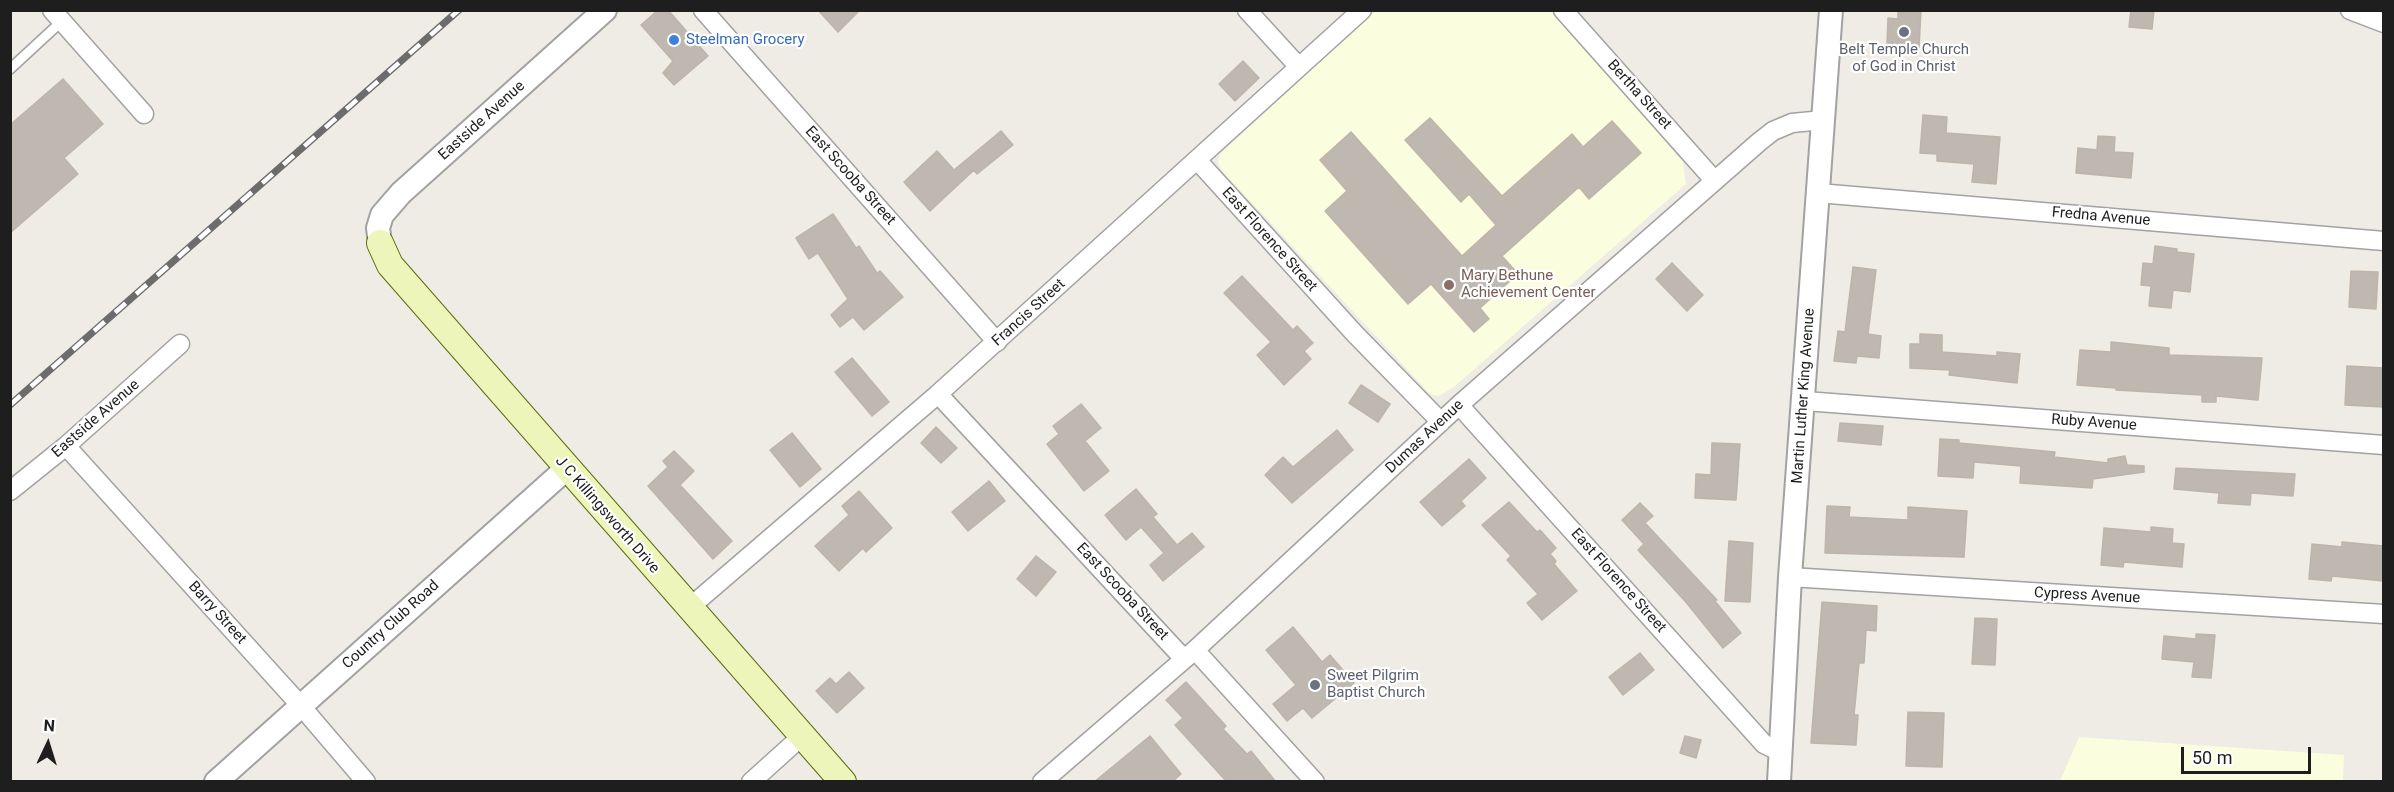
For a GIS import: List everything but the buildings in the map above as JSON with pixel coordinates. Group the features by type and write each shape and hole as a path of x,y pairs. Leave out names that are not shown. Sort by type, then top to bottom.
{"main road":[{"name":"J C Killingsworth Drive","path":"380,243 390,265 566,469 843,782"}],"street":[{"name":"Eastside Avenue","path":"380,243 378,228 382,215 400,193 605,10"},
{"name":"East Scooba Street","path":"703,10 997,342"},
{"path":"1247,10 1299,67"},
{"name":"Francis Street","path":"689,608 997,342 1362,10"},
{"name":"Bertha Street","path":"1563,10 1714,180"},
{"name":"Martin Luther King Avenue","path":"1779,782 1790,577 1831,10"},
{"path":"2350,10 2384,23"},
{"path":"57,16 144,114"},
{"name":"Dumas Avenue","path":"1042,782 1190,654 1459,405 1714,180 1773,131 1802,120 1823,120"},
{"name":"East Florence Street","path":"1198,161 1355,334 1441,422"},
{"name":"Fredna Avenue","path":"1818,192 2384,241"},
{"name":"Eastside Avenue","path":"10,491 66,446 180,344"},
{"name":"East Scooba Street","path":"938,394 1315,782"},
{"name":"Ruby Avenue","path":"1804,401 2384,444"},
{"name":"East Florence Street","path":"1459,405 1764,744 1780,752"},
{"name":"Barry Street","path":"66,446 301,706 366,782"},
{"name":"Country Club Road","path":"216,782 566,469"},
{"name":"Cypress Avenue","path":"1790,577 2384,614"},
{"path":"751,782 802,735"}],"lane":[{"path":"10,69 57,16"}],"shaded area":[{"name":"Mary Bethune Achievement Center","path":"1551,10 1683,162 1686,184 1454,387 1439,396 1430,394 1222,171 1218,162 1219,155 1375,11"},
{"path":"2079,737 2344,755 2343,781 2060,781"}],"railway":[{"path":"10,405 459,10"}],"place":[{"name":"Belt Temple Church of God in Christ","path":"1904,32"},
{"name":"Steelman Grocery","path":"674,40"},
{"name":"Mary Bethune Achievement Center","path":"1449,285"},
{"name":"Sweet Pilgrim Baptist Church","path":"1315,685"}]}
